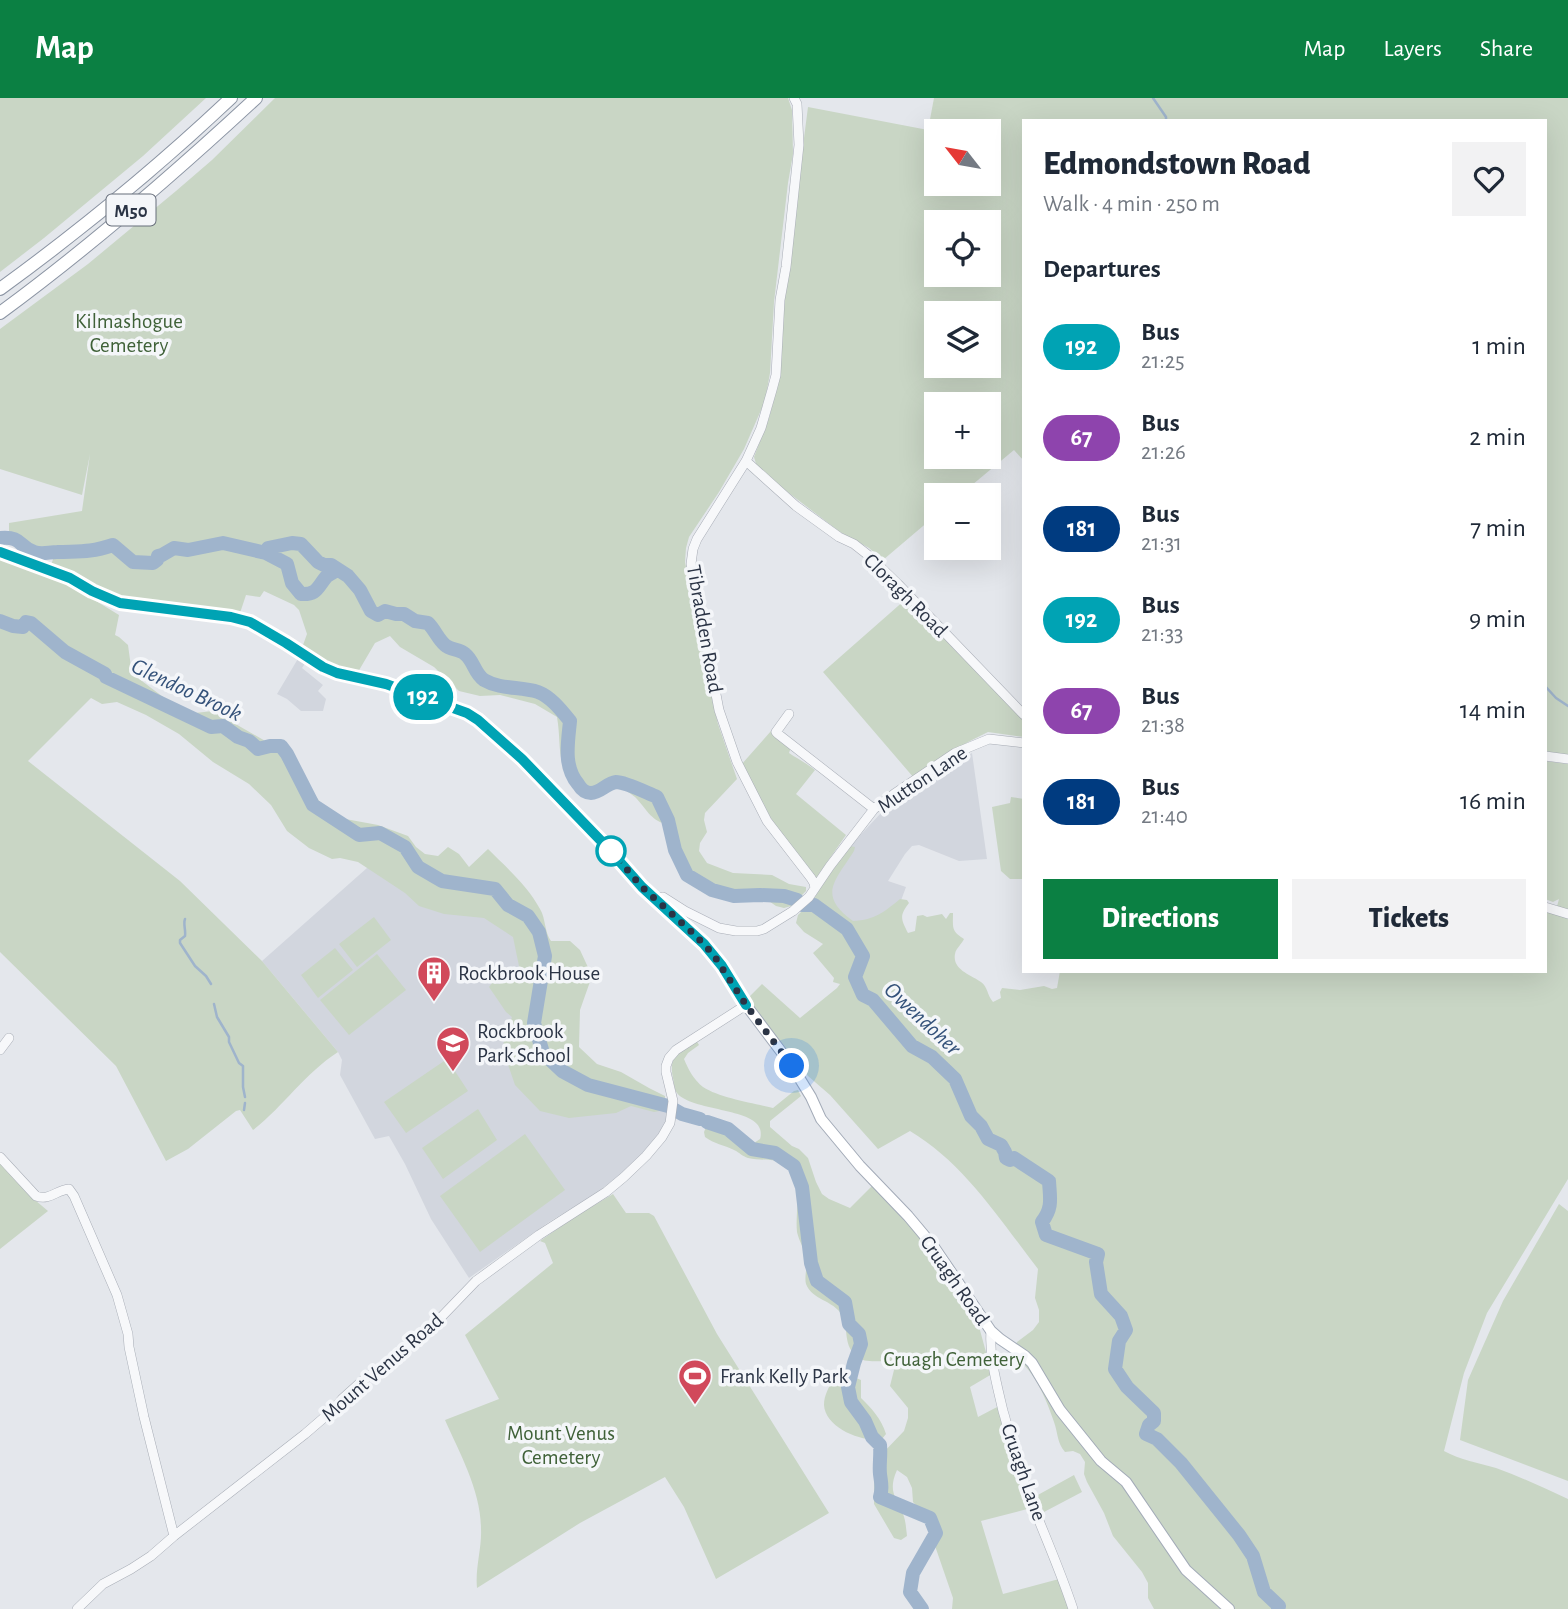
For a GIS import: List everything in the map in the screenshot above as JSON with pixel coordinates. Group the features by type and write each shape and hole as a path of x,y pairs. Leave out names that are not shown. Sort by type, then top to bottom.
{"highway":[{"name":"M50","path":"0,289 72,236 231,98"},
{"name":"M50","path":"0,313 150,194 256,98"}],"main road":[{"name":"Cruagh Road","path":"0,552 70,578 120,603 231,617 250,622 323,667 337,673 386,684 467,713 478,720 522,759 654,899 713,954 746,1005 792,1066 821,1119 835,1137 934,1247 991,1331 1032,1363 1060,1410 1101,1461 1126,1482 1186,1570 1229,1609"}],"street":[{"name":"Tibradden Road","path":"794,98 797,104 799,145 780,300 776,375 761,428 746,461 696,539 691,564 719,710 737,762 767,821 814,883 812,893"},
{"name":"Cloragh Road","path":"746,461 796,506 868,555 1022,713"},
{"path":"789,714 776,732 874,809"},
{"name":"Mutton Lane","path":"812,893 874,809 894,794 955,753 989,738 1022,744"},
{"path":"1547,756 1568,759"},
{"path":"654,899 663,897 719,928 757,931 793,911 812,893"},
{"path":"1547,908 1568,914"},
{"name":"Mount Venus Road","path":"77,1609 103,1584 142,1563 305,1434 362,1381 424,1335 476,1281 624,1177 668,1129 673,1113 666,1072 669,1058 676,1050 746,1005"},
{"path":"0,1049 9,1038"},
{"path":"0,1157 36,1196 43,1199 69,1189 74,1196 117,1295 174,1536"},
{"name":"Cruagh Lane","path":"991,1331 990,1343 998,1388 1012,1446 1073,1609"}],"shaded area":[{"path":"299,657 306,662 302,668 323,685 318,691 326,699 323,711 301,711 277,694"},
{"path":"972,753 987,859 959,861 919,845 912,846 888,881 906,887 884,947 863,956 821,887 850,846 881,813 920,784"},
{"name":"Rockbrook Park School","path":"418,867 508,905 534,1023 648,1101 668,1106 669,1111 666,1122 655,1139 631,1166 595,1194 549,1222 469,1278 431,1219 389,1136 375,1139 340,1075 342,1060 338,1052 262,961 367,868"}],"green space":[{"path":"0,98 206,98 143,156 0,272"},
{"name":"Kilmashogue Cemetery","path":"275,98 788,98 792,110 793,154 774,302 770,373 765,401 744,449 689,537 685,562 718,724 737,779 705,813 707,832 700,843 699,851 707,863 733,873 772,875 789,884 806,887 806,891 791,906 776,906 766,899 747,893 715,893 704,890 684,876 676,867 666,824 652,817 635,797 615,784 594,796 586,795 569,779 560,754 557,717 535,704 500,695 480,696 459,691 434,667 400,647 390,636 375,643 358,672 331,666 303,649 307,634 299,610 264,591 260,597 246,595 240,613 130,599 110,593 77,574 51,565 57,548 35,548 9,534 9,523 82,511 90,454 82,495 0,469 0,329 88,264 176,191"},
{"path":"934,98 1568,98 1568,757 1547,752 1547,119 1022,119 1022,459 1014,450 1001,461 1001,392 924,392 924,469 991,469 974,483 924,483 924,525 883,560 869,548 840,532 757,467 754,457 769,418 780,376 783,301 808,107 924,129 924,196 1001,196 1001,119 930,119"},
{"path":"0,554 55,576 119,615 115,635 128,645 134,675 186,714 213,711 267,742 280,743 289,748 325,809 340,818 378,825 408,836 425,854 438,856 448,847 459,854 469,867 488,849 529,892 542,913 551,941 570,941 580,950 592,976 580,1010 579,1047 597,1064 621,1072 665,1096 665,1110 654,1112 631,1106 616,1113 569,1118 540,1111 515,1085 503,1050 504,1037 512,1017 489,987 492,983 500,984 503,979 513,975 519,966 513,937 484,918 444,914 419,906 405,893 358,862 332,859 309,848 287,831 271,805 249,784 213,762 179,734 117,702 102,704 91,698 28,761 180,881 262,961 338,1052 315,1070 253,1130 240,1110 236,1111 188,1149 166,1161 116,1066 0,952"},
{"path":"906,599 1022,719 1022,737 988,732 914,778 823,672"},
{"path":"771,731 791,747 789,753 815,770 796,794 846,835 816,878 777,829 741,765"},
{"path":"1547,761 1568,764 1568,1179 1487,1313 1464,1373 1444,1451 1505,1471 1568,1499 1568,1609 1154,1609 1148,1598 1148,1583 1113,1536 1087,1482 1084,1474 1085,1462 1080,1454 1062,1449 1038,1384 1012,1353 1017,1342 1039,1322 1035,1298 1038,1269 980,1194 929,1144 910,1131 878,1149 830,1095 808,1076 748,998 762,984 800,1018 840,984 833,982 834,978 813,953 823,944 804,932 796,923 798,915 813,900 850,846 855,847 854,851 836,879 832,895 842,912 853,921 867,919 879,915 900,899 907,900 909,903 902,918 908,933 915,931 917,916 942,914 946,919 953,913 954,929 964,939 956,952 955,960 960,968 983,984 993,1002 1001,998 1002,988 1057,988 1060,973 1547,973 1547,908 1556,910 1559,899 1553,902 1547,900"},
{"path":"1011,797 1022,799 1022,879 1010,879 1001,871 992,807 1010,803"},
{"path":"374,917 391,940 357,967 339,944"},
{"path":"335,948 353,970 318,998 301,975"},
{"path":"377,954 406,990 349,1035 320,1000"},
{"name":"Cruagh Cemetery","path":"696,1040 699,1045 684,1059 697,1081 710,1091 773,1108 798,1090 801,1096 770,1121 770,1127 808,1158 822,1194 850,1208 872,1186 907,1220 969,1306 978,1323 992,1374 970,1387 978,1417 999,1406 1031,1508 981,1521 1003,1594 1059,1579 1070,1609 952,1609 953,1598 924,1514 913,1502 912,1488 907,1477 897,1470 893,1488 904,1517 907,1536 901,1540 894,1538 874,1504 874,1468 880,1456 904,1431 908,1418 908,1408 890,1386 895,1366 860,1359 855,1355 847,1341 842,1315 813,1293 806,1284 806,1257 797,1232 796,1187 787,1167 777,1161 748,1158 705,1137 707,1125 713,1125 754,1143 761,1135 755,1122 735,1113 684,1099 676,1091 672,1064 680,1051"},
{"path":"447,1059 468,1091 406,1133 384,1102"},
{"path":"478,1109 497,1140 443,1179 422,1148"},
{"path":"525,1134 565,1190 480,1252 440,1196"},
{"path":"0,1162 29,1195 48,1211 0,1249"},
{"name":"Mount Venus Cemetery","path":"613,1194 626,1213 649,1213 654,1216 717,1334 829,1513 716,1579 684,1507 665,1477 580,1523 477,1588 480,1515 469,1473 445,1420 499,1399 465,1335 553,1263 545,1243 540,1241"},
{"path":"1559,1204 1568,1211 1568,1481 1460,1440 1468,1380 1503,1301"},
{"path":"841,1376 861,1380 861,1398 882,1423 886,1434 882,1439 856,1436 831,1421 826,1413 825,1398 834,1378"},
{"path":"1074,1475 1082,1492 1044,1512 1036,1496"}],"waterway":[{"path":"1153,98 1166,119"},
{"name":"Owendoher","path":"0,538 17,540 29,550 40,553 91,550 113,545 133,562 153,563 158,556 174,548 188,550 223,543 266,553 287,564 292,583 301,594 314,592 326,577 337,570"},
{"name":"Owendoher","path":"266,553 268,548 301,544 318,562 331,565 348,576 360,590 371,611 378,615 385,611 404,614 415,621 428,623 445,645 463,652 468,657 484,680 497,685 531,690 547,697 570,721 568,762 580,788 591,793 620,782 657,797 668,820 675,850 687,875 712,890 734,896 784,896 797,900 802,905 814,905 847,929 863,956 855,977 863,995 873,1000 912,1046 932,1057 955,1079 971,1116 988,1139 1001,1145 1006,1158 1014,1158 1049,1181 1049,1207 1042,1222 1046,1235 1098,1254 1096,1262 1101,1294 1121,1316 1126,1330 1119,1341 1115,1369 1127,1387 1154,1413 1154,1421 1149,1425 1146,1434 1157,1439 1181,1463 1239,1535 1253,1556 1264,1592 1279,1606 1278,1609"},
{"name":"Glendoo Brook","path":"0,621 23,627 26,622 31,623 65,652 106,677 211,727 223,726 258,749 281,746 313,805 359,835 380,833 405,847 418,867 442,881 495,889 508,905 528,916 539,932 545,956 534,1023 543,1053 562,1071 588,1085 668,1106 682,1114 700,1119"},
{"path":"1547,688 1568,706"},
{"path":"185,919 185,936 180,943 211,984"},
{"path":"214,1004 217,1017 229,1037 239,1063 243,1066 245,1097"},
{"path":"244,1110 245,1103"},
{"name":"Glendoo Brook","path":"707,1122 728,1129 752,1149 775,1153 794,1166 802,1187 811,1263 817,1281 845,1302 849,1324 859,1334 861,1344 848,1387 851,1402 865,1421 872,1437 880,1445 880,1497 930,1518 936,1533 913,1573 910,1592 922,1609"}],"bus line":[{"name":"192","path":"0,552 70,578 120,603 231,617 250,622 337,673 386,684 467,713 522,759 642,887 704,944 722,966 746,1005"}],"place":[{"name":"Rockbrook House","path":"434,1003"},
{"name":"Rockbrook Park School","path":"453,1073"},
{"name":"Frank Kelly Park","path":"695,1406"}],"route":[{"path":"611,851 642,887 713,954 746,1005 792,1066"}]}
